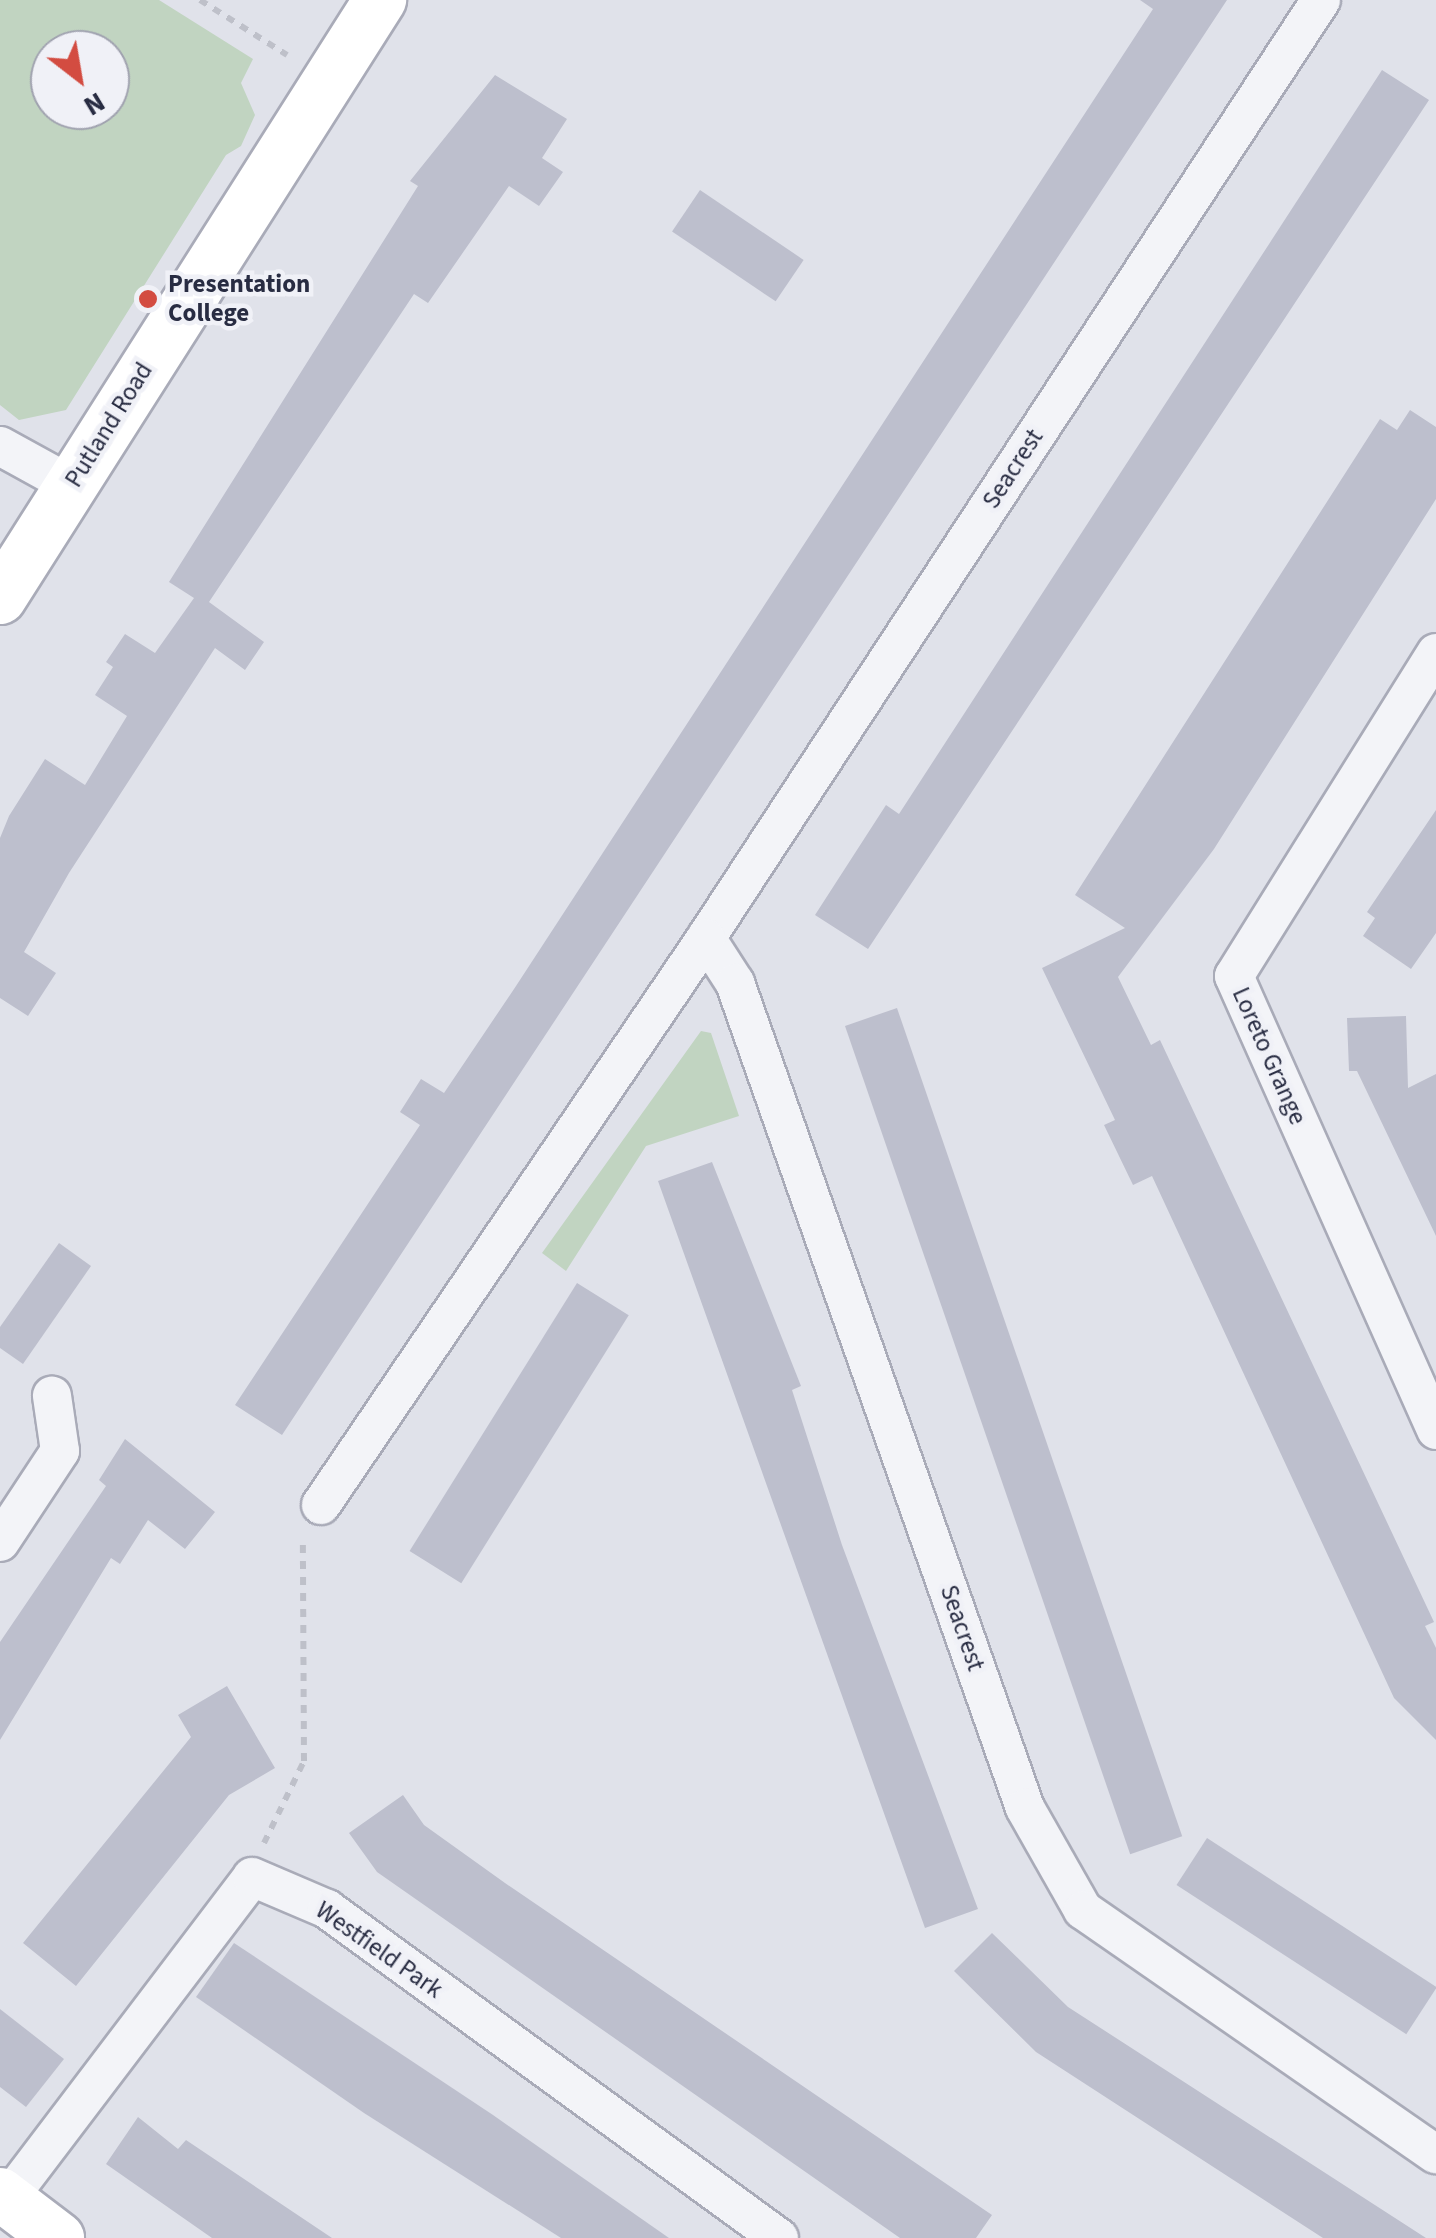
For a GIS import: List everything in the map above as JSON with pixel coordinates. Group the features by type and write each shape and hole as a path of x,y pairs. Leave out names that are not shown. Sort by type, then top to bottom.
{"main road":[{"name":"Putland Road","path":"0,598 380,0"},
{"path":"4,2197 58,2238"}],"street":[{"name":"Seacrest","path":"321,1505 706,938 1322,0"},
{"path":"0,446 71,485"},
{"name":"Loreto Grange","path":"1436,653 1234,976 1436,1430"},
{"name":"Seacrest","path":"706,938 736,983 1025,1808 1083,1910 1436,2154"},
{"path":"0,1542 60,1451 52,1396"},
{"path":"4,2197 252,1877"},
{"name":"Westfield Park","path":"252,1877 327,1909 779,2238"}],"path":[{"path":"200,0 329,81"},
{"path":"252,1877 304,1760 296,1555 321,1505"}],"green space":[{"path":"0,0 159,0 253,59 241,83 255,115 241,146 226,155 66,410 19,420 0,405"},
{"path":"701,1031 711,1033 739,1116 646,1146 566,1271 542,1253"}],"building":[{"path":"1140,0 1227,0 282,1435 235,1405 420,1125 400,1112 421,1079 444,1093 516,986 1153,9"},
{"path":"1382,70 1429,100 868,949 815,915 886,805 899,814"},
{"path":"495,75 567,119 542,158 563,172 539,206 509,186 428,303 414,294 209,602 264,642 245,670 215,648 69,873 24,952 56,973 28,1016 0,998 0,838 9,816 45,759 85,785 127,716 95,695 113,667 106,662 125,634 155,653 194,598 169,582 418,186 410,181"},
{"path":"700,190 804,260 776,301 672,231"},
{"path":"1410,410 1436,427 1436,499 1214,849 1118,977 1151,1045 1160,1040 1434,1622 1425,1626 1436,1648 1436,1740 1394,1698 1152,1176 1133,1185 1104,1125 1115,1120 1042,968 1125,928 1075,895 1380,419 1397,430"},
{"path":"1436,810 1436,933 1411,969 1363,936 1375,918 1367,912"},
{"path":"897,1008 1182,1836 1130,1854 845,1026"},
{"path":"1406,1016 1408,1088 1436,1074 1436,1236 1357,1071 1349,1071 1347,1018"},
{"path":"712,1162 801,1386 792,1390 842,1545 978,1909 925,1928 658,1181"},
{"path":"59,1243 91,1266 23,1364 0,1348 0,1327"},
{"path":"577,1283 629,1315 461,1583 410,1551"},
{"path":"125,1439 215,1512 185,1549 148,1520 120,1564 111,1558 0,1740 0,1642 106,1486 99,1480"},
{"path":"227,1686 275,1768 229,1795 76,1986 23,1943 191,1737 178,1715"},
{"path":"403,1795 424,1825 505,1883 992,2215 976,2238 900,2238 377,1872 349,1833"},
{"path":"1207,1838 1436,1987 1406,2034 1177,1885"},
{"path":"992,1933 1068,2007 1426,2238 1323,2238 1036,2052 954,1971"},
{"path":"234,1943 493,2115 669,2238 561,2238 364,2113 196,1997"},
{"path":"0,2009 64,2059 26,2107 0,2087"},
{"path":"138,2117 178,2149 186,2140 332,2238 212,2238 106,2164"}],"place":[{"name":"Presentation College","path":"148,299"}]}
